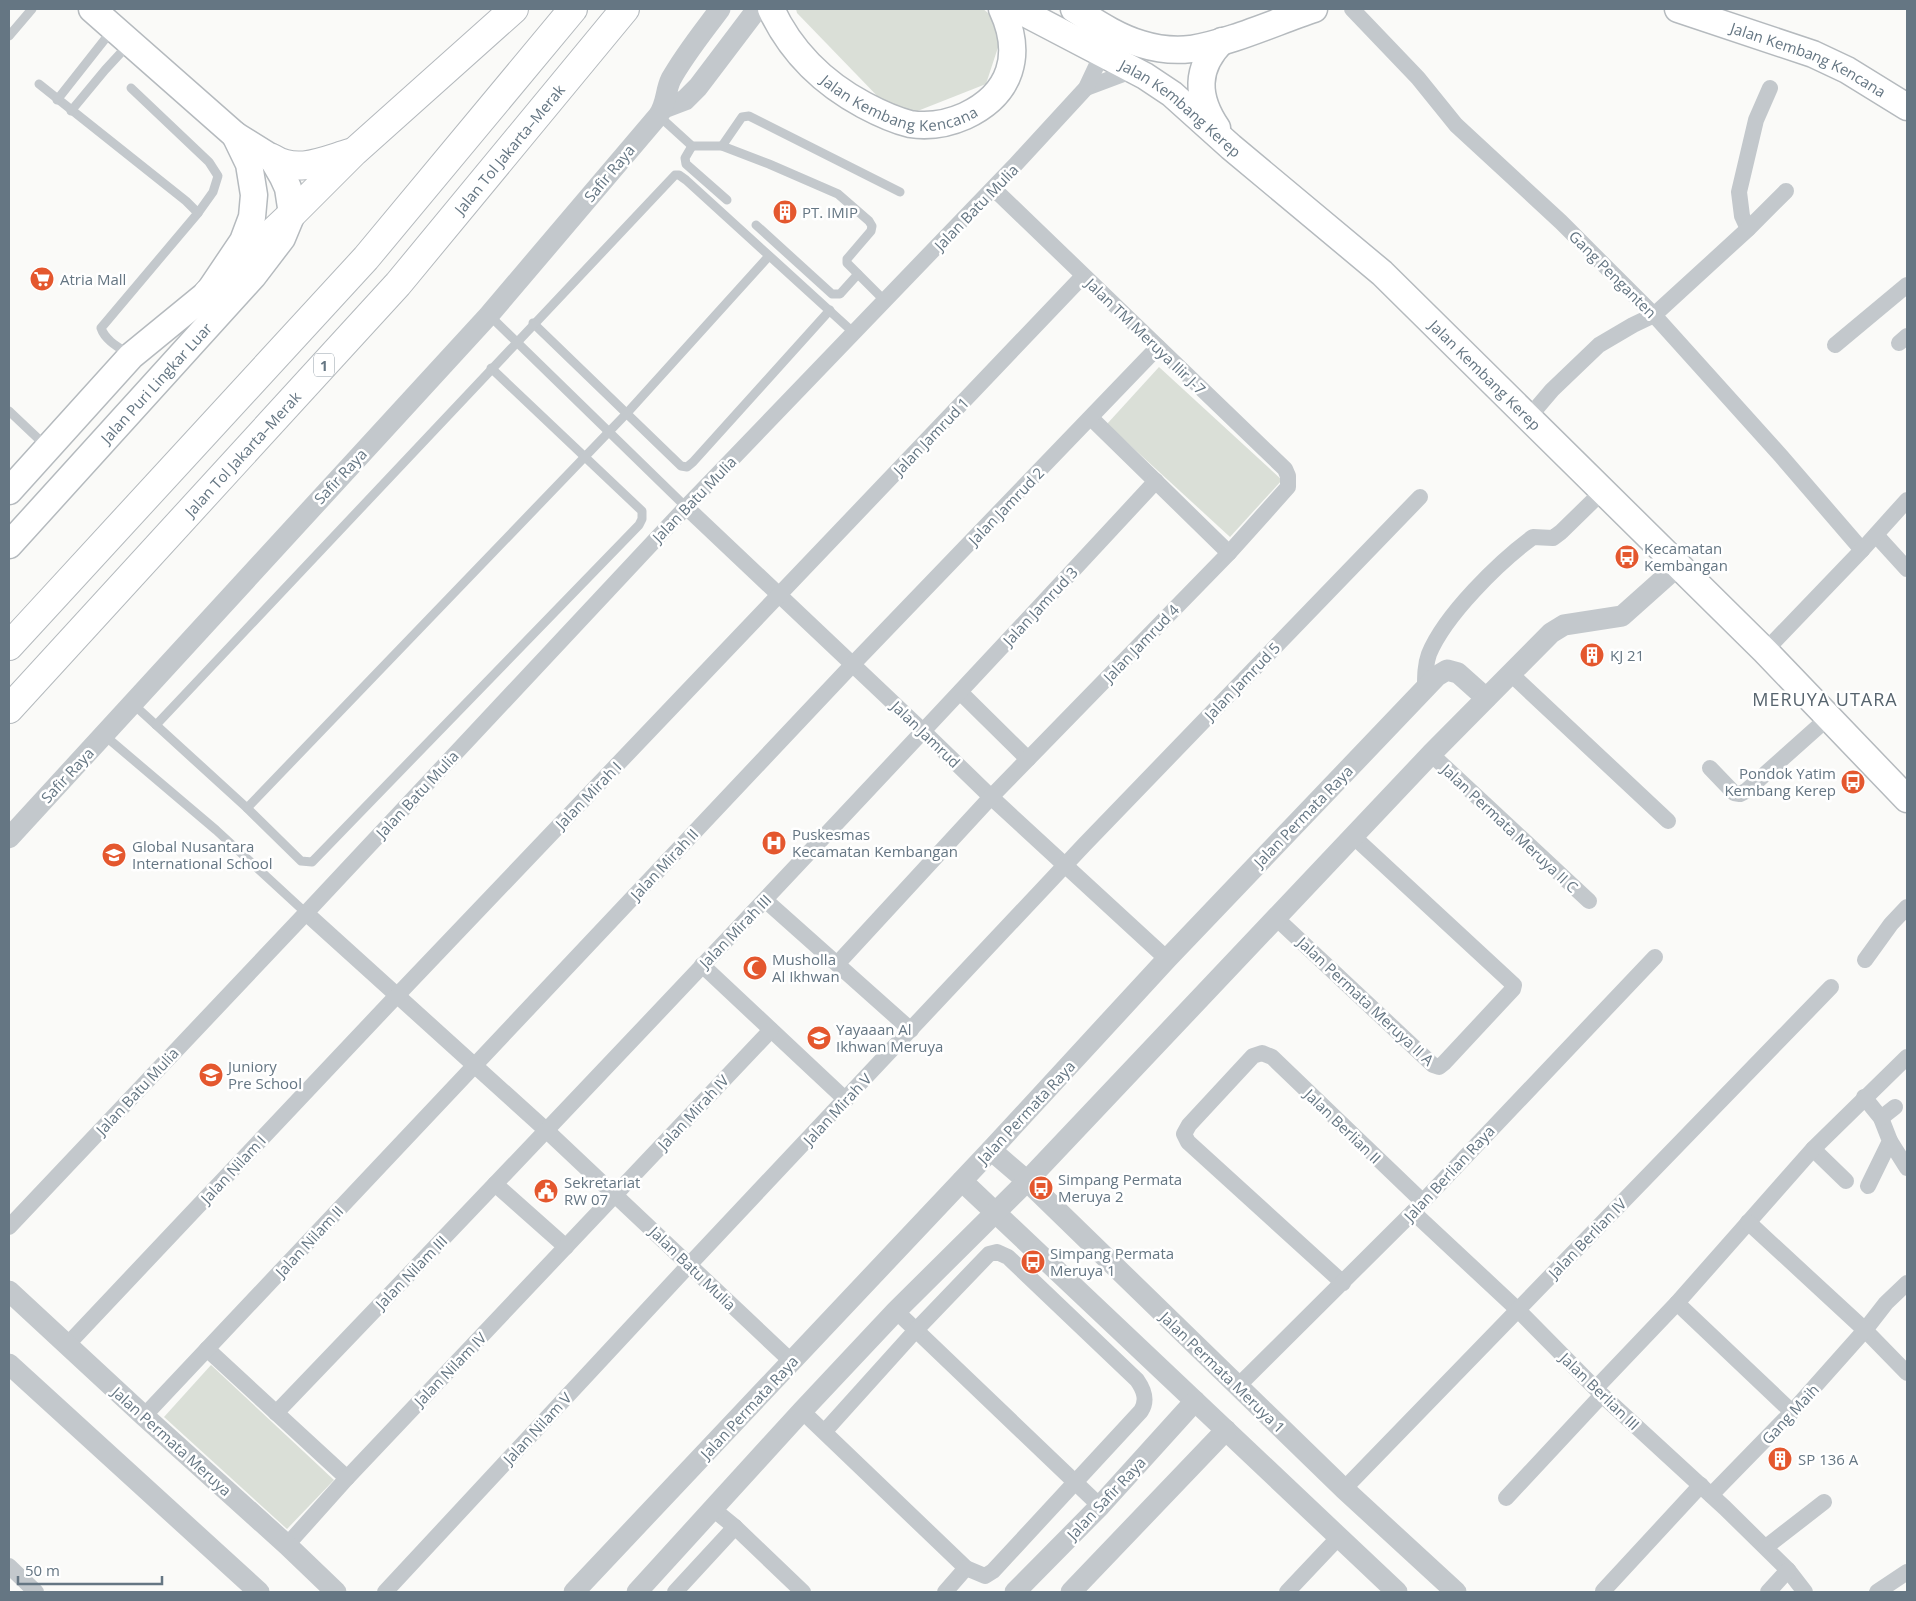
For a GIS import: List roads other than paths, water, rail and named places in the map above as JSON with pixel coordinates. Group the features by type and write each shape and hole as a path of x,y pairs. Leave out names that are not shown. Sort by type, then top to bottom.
{"highway":[{"path":"208,293 292,214 354,152 514,9"},
{"path":"9,646 366,258 573,9"},
{"name":"Jalan Tol Jakarta–Merak","path":"9,709 398,284 624,9"},
{"path":"272,158 292,167 309,165 354,152"}],"main road":[{"path":"92,9 235,135 272,158 288,188 292,214"},
{"name":"Jalan Kembang Kencana","path":"771,9 783,33 795,49 808,65 830,83 856,100 885,115 911,124 929,125 949,122 970,113 990,101 1003,87 1010,68 1012,51 1010,30 1002,9"},
{"name":"Jalan Kembang Kerep","path":"1017,9 1134,70 1172,94 1382,273 1764,651 1907,798"},
{"path":"1074,9 1112,32 1140,44 1177,50 1191,49 1222,40 1314,9"},
{"name":"Jalan Kembang Kencana","path":"1678,9 1813,54 1847,70 1907,107"},
{"path":"1222,40 1206,60 1201,85 1208,114 1231,146"},
{"path":"208,293 243,241 252,217 254,195 249,164 235,135"},
{"name":"Jalan Puri Lingkar Luar","path":"9,545 253,276 282,238 292,214"},
{"name":"Jalan Puri Lingkar Luar","path":"9,491 131,356 208,293"},
{"path":"9,495 34,518"}],"street":[{"name":"Safir Raya","path":"661,112 670,82 694,44 720,9"},
{"name":"Safir Raya","path":"9,838 489,315 661,112 685,100 698,87 757,9"},
{"name":"Gang Penganten","path":"1352,9 1418,78 1456,125 1561,222 1654,315 1781,456 1862,550"},
{"name":"Jalan Batu Mulia","path":"9,1227 686,507 994,189 1086,88 1102,54"},
{"name":"Jalan Batu Mulia","path":"1086,88 1134,70"},
{"path":"1748,229 1742,216 1739,192 1756,120 1770,88"},
{"name":"Jalan TM Meruya Ilir J-7","path":"994,189 1285,469 1288,476 1288,487"},
{"path":"1529,417 1552,390 1599,345 1632,325 1654,315 1748,229 1786,191"},
{"name":"Jalan Jamrud 1","path":"778,596 1083,276"},
{"path":"1835,345 1907,286"},
{"name":"Jalan Jamrud 2","path":"853,664 1158,347"},
{"path":"1090,418 1229,553"},
{"name":"Jalan Jamrud 3","path":"924,732 1156,481"},
{"name":"Jalan Jamrud 4","path":"991,797 1229,553 1288,487"},
{"path":"1425,688 1426,664 1439,634 1470,594 1533,537 1549,539 1561,532 1603,491"},
{"name":"Jalan Jamrud 5","path":"1065,865 1420,497"},
{"path":"1764,651 1862,550 1907,500"},
{"name":"Jalan Jamrud","path":"686,507 991,797 1167,959"},
{"path":"1876,535 1907,569"},
{"path":"637,1592 896,1311 1027,1181 1431,754 1558,627 1622,616 1678,566"},
{"name":"Jalan Mirah I","path":"398,995 778,596"},
{"name":"Jalan Mirah II","path":"475,1065 853,664"},
{"name":"Jalan Permata Raya","path":"574,1592 962,1181 1167,959 1437,676 1447,670 1458,673 1486,698"},
{"path":"1511,674 1668,821"},
{"path":"960,692 1028,759"},
{"path":"1710,768 1734,793 1746,792 1829,717"},
{"name":"Jalan Mirah III","path":"546,1130 924,732"},
{"name":"Jalan Permata Meruya II C","path":"1431,754 1589,901"},
{"path":"838,963 991,797"},
{"name":"Jalan Permata Meruya II A","path":"1275,917 1433,1065 1439,1067 1444,1063 1513,990 1512,982 1354,836"},
{"name":"Jalan Mirah V","path":"689,1265 1065,865"},
{"path":"765,900 911,1030"},
{"path":"1865,960 1891,924 1907,907"},
{"name":"Jalan Batu Mulia","path":"306,913 616,1194 792,1362"},
{"name":"Jalan Berlian Raya","path":"1238,1386 1343,1283 1656,957"},
{"path":"702,965 846,1100"},
{"name":"Jalan Berlian IV","path":"1344,1489 1830,987"},
{"name":"Jalan Nilam I","path":"68,1344 398,995"},
{"name":"Jalan Mirah IV","path":"616,1194 771,1030"},
{"name":"Jalan Berlian II","path":"1343,1283 1188,1142 1184,1134 1189,1126 1253,1056 1262,1054 1272,1057 1417,1206"},
{"path":"1506,1498 1813,1149 1907,1057"},
{"name":"Jalan Nilam II","path":"144,1416 475,1065"},
{"path":"1864,1098 1881,1118 1890,1141 1907,1168"},
{"path":"1881,1118 1895,1107"},
{"name":"Jalan Nilam III","path":"276,1413 546,1130"},
{"path":"1868,1186 1890,1141"},
{"path":"1813,1149 1846,1182"},
{"name":"Jalan Permata Meruya 1","path":"991,1150 1027,1181 1344,1489 1456,1592"},
{"path":"962,1181 1397,1592"},
{"path":"495,1184 566,1247"},
{"name":"Jalan Nilam IV","path":"287,1545 347,1478 616,1194"},
{"name":"Jalan Berlian III","path":"1417,1206 1599,1392 1766,1547 1788,1570 1805,1592"},
{"path":"1748,1222 1865,1330 1907,1373"},
{"path":"802,1411 966,1568 985,1576 993,1571 1141,1411 1146,1400 1137,1380 1022,1271 1003,1254 997,1252 989,1254 916,1330 825,1431"},
{"name":"Jalan Nilam V","path":"385,1592 689,1265"},
{"name":"Gang Maih","path":"1603,1591 1706,1490 1792,1412 1865,1330 1886,1302 1907,1283"},
{"name":"Jalan Permata Meruya","path":"9,1291 336,1592"},
{"path":"1677,1303 1792,1412"},
{"path":"896,1311 1100,1506"},
{"path":"207,1349 347,1478"},
{"path":"9,1364 259,1592"},
{"name":"Jalan Safir Raya","path":"1015,1592 1100,1506 1195,1402"},
{"path":"1071,1592 1226,1430"},
{"path":"1766,1547 1824,1502"},
{"path":"713,1509 735,1527 803,1592"},
{"path":"675,1592 735,1527"},
{"path":"1287,1592 1339,1537"},
{"path":"9,1566 36,1592"},
{"path":"944,1592 966,1568"},
{"path":"1768,1592 1788,1570"},
{"path":"1877,1592 1907,1572"}],"lane":[{"path":"9,36 32,9"},
{"path":"57,100 122,36"},
{"path":"71,111 105,70 122,36"},
{"path":"39,84 186,201 198,214"},
{"path":"131,88 209,162 218,176 213,192 198,214 101,328 103,334 115,346 131,356"},
{"path":"661,112 692,146 722,146 838,194 869,221 872,226 871,231 846,259 847,263 886,301"},
{"path":"722,146 742,117 749,116 900,192"},
{"path":"692,146 685,158 686,164 727,200"},
{"path":"156,725 675,174 686,180 854,333"},
{"path":"756,225 832,294 840,294 858,274"},
{"path":"247,808 627,413 768,256"},
{"path":"533,323 681,466 687,466 693,462 830,310"},
{"path":"489,315 686,507"},
{"path":"132,703 301,860 312,862 639,525 642,519 642,511 491,368"},
{"path":"9,411 48,448"},
{"name":"Jalan Batu Mulia","path":"104,734 216,830 306,913"}],"place":[{"name":"PT. IMIP","path":"785,212"},
{"name":"Atria Mall","path":"42,279"},
{"name":"Kecamatan Kembangan","path":"1627,557"},
{"name":"KJ 21","path":"1592,655"},
{"name":"Pondok Yatim Kembang Kerep","path":"1853,782"},
{"name":"Puskesmas Kecamatan Kembangan","path":"774,843"},
{"name":"Global Nusantara International School","path":"114,855"},
{"name":"Musholla Al Ikhwan","path":"755,968"},
{"name":"Yayaaan Al Ikhwan Meruya","path":"819,1038"},
{"name":"Juniory Pre School","path":"211,1075"},
{"name":"Simpang Permata Meruya 2","path":"1041,1188"},
{"name":"Sekretariat RW 07","path":"546,1191"},
{"name":"Simpang Permata Meruya 1","path":"1033,1262"},
{"name":"SP 136 A","path":"1780,1459"}],"district":[{"name":"MERUYA UTARA","path":"1825,699"}]}
